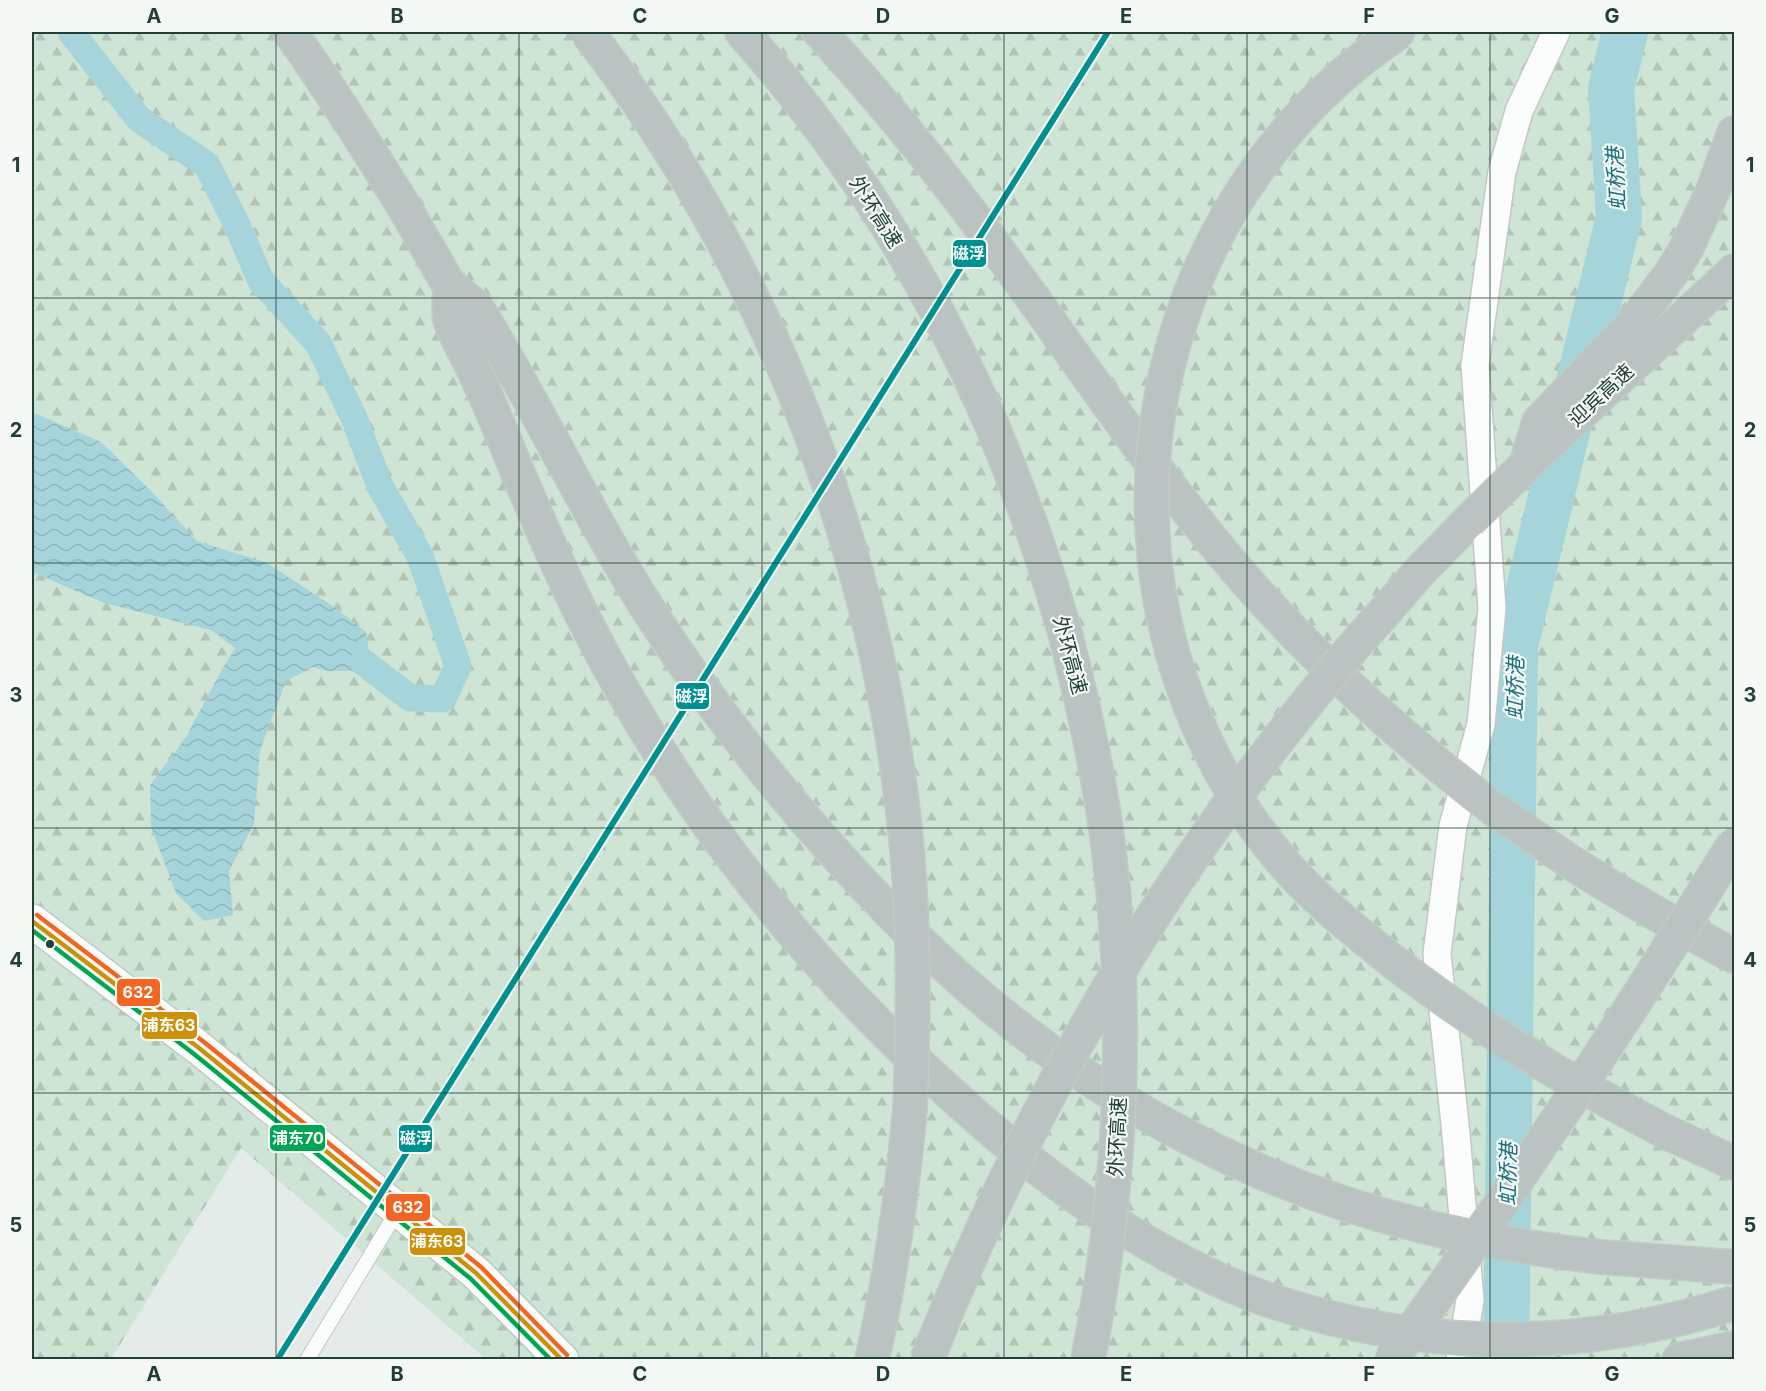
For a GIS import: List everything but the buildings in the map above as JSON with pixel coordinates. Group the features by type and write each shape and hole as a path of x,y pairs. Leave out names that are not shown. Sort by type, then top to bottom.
{"highway":[{"path":"290,32 361,137 450,286 476,306 528,395 606,538 648,608 700,686 792,804 845,865 940,961 998,1012 1105,1090 1162,1123 1281,1180 1343,1203 1470,1238 1535,1249 1601,1257 1734,1267"},
{"path":"587,32 634,96 676,160 715,226 750,293 782,363 836,506 876,653 891,728 902,804 911,913 913,1033 910,1109 902,1185 892,1262 872,1359"},
{"name":"外环高速","path":"742,32 805,108 849,168 926,293 965,368 1020,494 1064,629 1098,778 1109,851 1120,999 1118,1147 1111,1220 1088,1359"},
{"path":"820,32 915,142 964,205 1179,499 1231,563 1329,669 1382,718 1495,810 1614,890 1734,956"},
{"path":"1399,32 1379,45 1344,74 1310,105 1280,140 1252,176 1227,215 1188,298 1173,342 1162,387 1151,478 1151,524 1157,581 1174,659 1189,703 1228,785 1281,860 1309,890 1378,950 1468,1016 1568,1079 1664,1131 1734,1163"},
{"path":"1526,465 1539,422 1636,320 1672,272 1686,249 1714,188 1734,133"},
{"name":"迎宾高速","path":"927,1359 1004,1182 1057,1078 1139,937 1237,793 1300,710 1422,569 1526,465 1734,271"},
{"path":"450,286 450,319 489,403 553,554 623,692 693,802 777,915 831,976 913,1060 983,1124 1048,1176 1090,1207 1179,1262 1255,1295 1325,1317 1376,1328 1428,1336 1480,1340 1532,1340 1584,1336 1646,1327 1734,1303"},
{"path":"1391,1359 1515,1184 1591,1070 1734,844"},
{"path":"1678,1359 1734,1348"}],"street":[{"path":"1460,1359 1470,1300 1456,1134 1437,954 1453,826 1481,724 1492,608 1475,365 1502,172 1519,111 1556,32"},
{"path":"32,921 199,1048 476,1273 562,1359"}],"lane":[{"path":"307,1359 398,1210"}],"green space":[{"path":"32,32 1734,32 1734,1359 486,1359 241,1148 111,1359 32,1359"}],"water":[{"path":"32,412 101,442 152,492 197,541 267,563 337,609 366,632 369,651 357,671 327,671 313,667 286,681 260,750 254,824 229,871 233,915 204,921 176,893 151,827 150,785 186,737 235,648 211,630 104,603 32,572"}],"waterway":[{"path":"71,32 139,119 207,165 237,225 261,281 318,343 354,418 380,486 420,556 458,666 443,699 410,698 363,662"},
{"name":"虹桥港","path":"1506,1360 1515,646 1619,217 1611,89 1625,32"}],"transit line":[{"name":"磁浮","path":"277,1360 1108,32"},
{"name":"632","path":"37,915 204,1042 481,1267 567,1355"},
{"name":"浦东63","path":"32,921 199,1048 476,1273 562,1360"},
{"name":"浦东70","path":"32,930 194,1054 471,1279 551,1360"}]}
